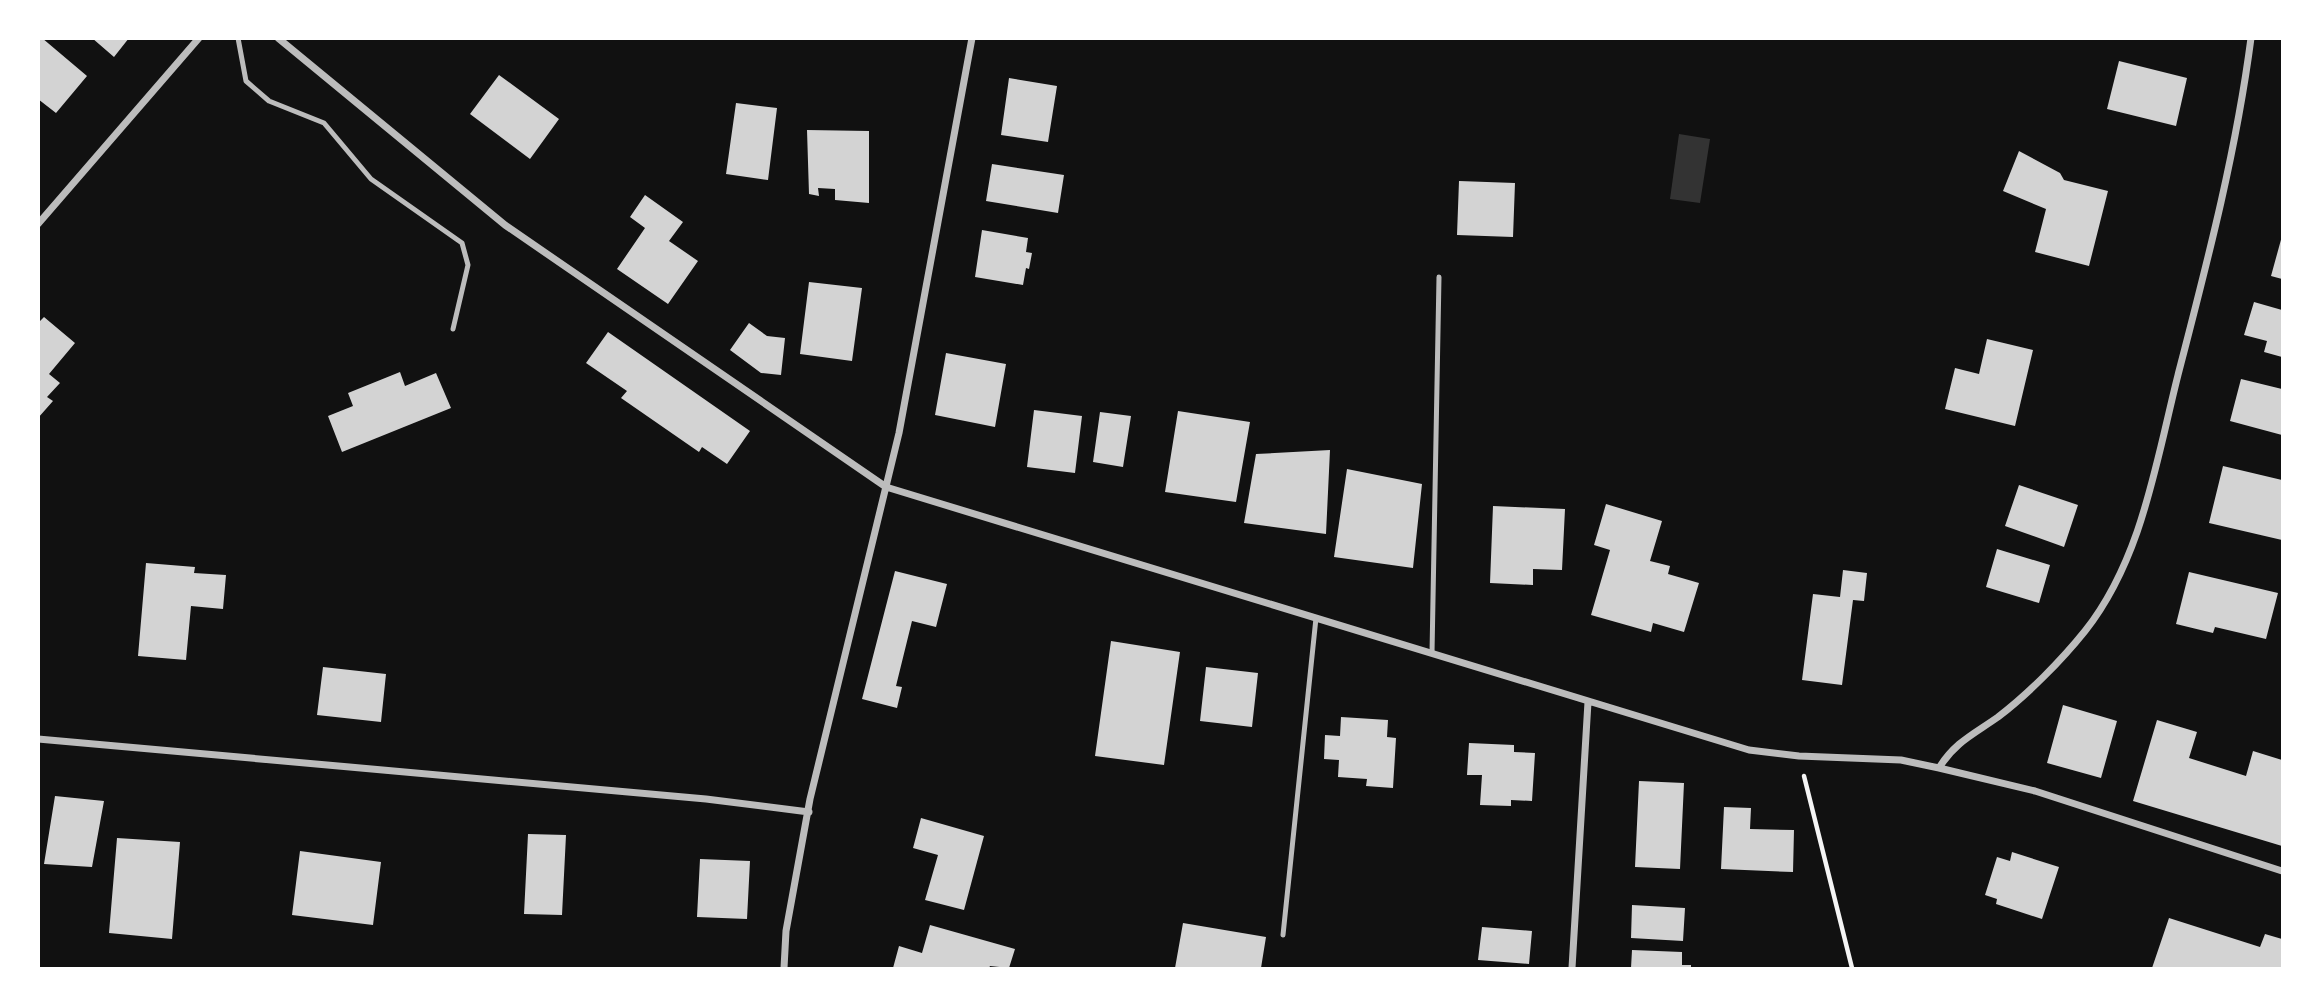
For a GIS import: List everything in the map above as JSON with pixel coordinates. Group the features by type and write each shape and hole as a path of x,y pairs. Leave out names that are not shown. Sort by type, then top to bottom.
{"street":[{"path":"38,224 199,38"},
{"path":"278,38 505,225 886,487 1749,750 1799,756 1901,760 1939,768 2035,790 2283,871"},
{"path":"784,968 786,931 809,812 899,433 972,38"},
{"path":"1939,768 1949,752 1965,738 1998,717 2029,691 2084,632 2108,597 2127,558 2142,515 2209,256 2243,99 2251,38"},
{"path":"1572,968 1588,702"},
{"path":"38,739 706,799 809,812"}],"lane":[{"path":"238,38 246,81 270,101 324,123 371,179 462,243 468,265 453,329"},
{"path":"1432,653 1439,277"},
{"path":"1283,935 1316,618"}],"path":[{"path":"1799,756 1852,968"}],"shaded area":[{"path":"1679,134 1710,139 1700,203 1670,199"}],"building":[{"path":"38,38 42,38 87,76 56,113 38,99"},
{"path":"92,38 129,38 114,57"},
{"path":"2119,61 2187,78 2176,126 2107,109"},
{"path":"499,75 559,119 530,159 470,114"},
{"path":"1009,78 1057,86 1048,142 1001,135"},
{"path":"736,103 777,108 768,180 726,174"},
{"path":"807,130 869,131 869,203 835,200 835,189 818,188 819,196 809,194"},
{"path":"2019,151 2060,173 2064,180 2108,191 2089,266 2035,252 2046,209 2003,191"},
{"path":"992,164 1064,175 1058,213 986,201"},
{"path":"1459,181 1515,183 1513,237 1457,235"},
{"path":"645,195 683,222 669,241 698,261 668,304 617,269 645,228 630,217"},
{"path":"982,230 1028,238 1026,252 1032,253 1023,285 975,277"},
{"path":"2282,236 2282,279 2271,276"},
{"path":"809,282 862,288 852,361 800,354"},
{"path":"2254,302 2282,310 2282,357 2264,352 2267,341 2244,335"},
{"path":"44,317 75,343 49,374 60,383 47,397 53,401 38,418 38,323"},
{"path":"749,323 767,336 785,338 781,375 761,373 730,350"},
{"path":"608,332 750,431 727,464 702,447 699,452 621,398 627,391 586,363"},
{"path":"1987,339 2033,350 2015,426 1945,409 1955,368 1979,374"},
{"path":"946,353 1006,364 995,427 935,415"},
{"path":"400,372 405,386 436,373 451,408 342,452 328,416 353,406 348,393"},
{"path":"2241,379 2282,389 2282,435 2230,421"},
{"path":"1034,410 1082,416 1075,473 1027,467"},
{"path":"1178,411 1250,422 1236,502 1165,492"},
{"path":"1100,412 1131,416 1123,467 1093,462"},
{"path":"1330,450 1326,534 1244,523 1256,454"},
{"path":"2223,466 2282,480 2282,540 2209,523"},
{"path":"1347,469 1422,484 1413,568 1334,557"},
{"path":"2019,485 2078,505 2064,547 2005,526"},
{"path":"1606,504 1662,521 1650,561 1670,566 1668,574 1699,583 1684,632 1653,623 1651,632 1591,615 1610,550 1594,545"},
{"path":"1493,506 1565,509 1562,570 1533,569 1533,585 1490,583"},
{"path":"1997,549 2050,565 2039,603 1986,587"},
{"path":"146,563 195,567 194,573 226,575 223,609 191,606 186,660 138,656"},
{"path":"1843,570 1867,573 1864,601 1853,600 1842,685 1802,680 1813,594 1840,597"},
{"path":"895,571 947,584 936,627 912,621 896,686 902,687 897,708 862,699"},
{"path":"2189,572 2278,593 2266,639 2215,627 2213,633 2176,624"},
{"path":"1111,641 1180,652 1164,765 1095,756"},
{"path":"323,667 386,674 381,722 317,715"},
{"path":"1206,667 1258,673 1252,727 1200,721"},
{"path":"2063,705 2117,721 2101,778 2047,763"},
{"path":"1341,717 1388,720 1387,737 1396,738 1393,788 1366,786 1367,779 1338,777 1339,760 1324,759 1325,735 1340,736"},
{"path":"2157,720 2197,732 2189,758 2246,776 2253,751 2282,760 2282,846 2133,801"},
{"path":"1469,743 1514,745 1514,752 1535,753 1532,801 1511,800 1511,806 1480,805 1482,775 1467,775"},
{"path":"1639,781 1684,783 1680,869 1635,867"},
{"path":"55,796 104,801 92,867 44,864"},
{"path":"1724,807 1751,808 1750,829 1794,830 1793,872 1721,869"},
{"path":"921,818 984,836 964,910 925,900 938,855 913,848"},
{"path":"528,834 566,835 562,915 524,914"},
{"path":"117,838 180,842 172,939 109,933"},
{"path":"300,851 381,862 373,925 292,915"},
{"path":"2012,852 2059,867 2042,919 1996,904 1997,899 1985,895 1997,857 2010,861"},
{"path":"700,859 750,861 747,919 697,917"},
{"path":"1632,905 1685,908 1683,941 1631,938"},
{"path":"2169,918 2260,947 2265,934 2282,939 2282,968 2152,968"},
{"path":"1183,923 1266,937 1261,968 1175,968"},
{"path":"930,925 1015,949 1009,968 893,968 899,946 922,953"},
{"path":"1482,927 1532,931 1529,964 1478,960"},
{"path":"1632,950 1682,952 1682,965 1691,965 1691,968 1631,968"}]}
